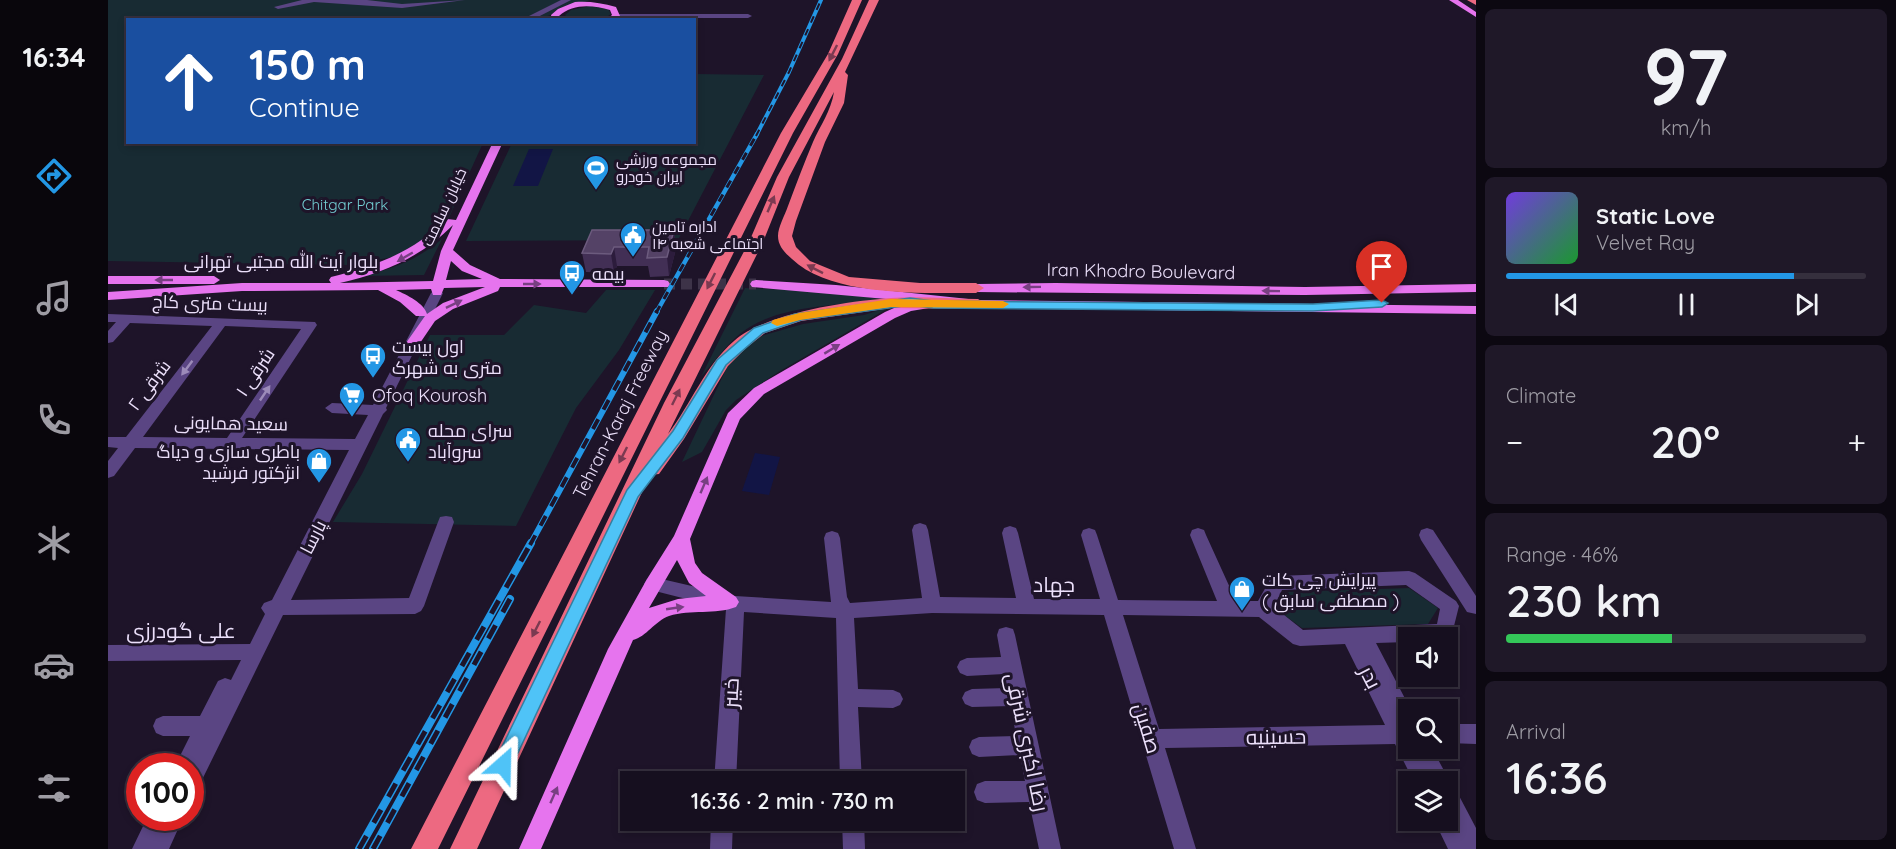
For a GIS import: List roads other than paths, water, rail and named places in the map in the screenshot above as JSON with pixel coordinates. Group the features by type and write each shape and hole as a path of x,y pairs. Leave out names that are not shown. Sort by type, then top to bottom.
{"highway":[{"name":"Tehran-Karaj Freeway","path":"424,849 722,259 787,133 833,54 857,0"},
{"path":"463,849 673,403 756,242 783,177 847,59 874,0"},
{"path":"847,59 838,103 819,142 789,221 785,236 789,249 805,264 848,281 977,296"},
{"path":"632,494 678,434 722,363 759,330 799,317 891,303 933,304 977,296"}],"main road":[{"path":"554,18 557,12 562,9 597,0"},
{"path":"1453,0 1476,15"},
{"path":"577,4 602,5 614,15 621,3"},
{"name":"خیابان سلامت","path":"438,284 451,221 490,144"},
{"name":"خیابان سلامت","path":"438,284 447,250 497,144"},
{"path":"335,279 368,273 390,265 436,236 451,221"},
{"path":"447,250 466,268 508,284"},
{"name":"بلوار آیت الله مجتبی تهرانی","path":"108,280 335,279 438,284"},
{"path":"438,284 664,284"},
{"name":"بلوار آیت الله مجتبی تهرانی","path":"108,296 243,287 438,284"},
{"path":"413,343 430,318 448,306 508,284"},
{"name":"Iran Khodro Boulevard","path":"756,284 1094,305 1476,310"},
{"path":"370,286 395,293 422,313"},
{"path":"1087,287 1094,305"},
{"name":"Iran Khodro Boulevard","path":"977,296 1087,287 1305,291 1476,288"},
{"name":"Iran Khodro Boulevard","path":"1305,291 1376,295 1476,295"},
{"name":"Iran Khodro Boulevard","path":"1313,307 1382,303 1476,302"},
{"path":"530,849 615,656 653,584 681,538 733,417 759,392 890,315 908,307 933,304"},
{"path":"681,538 685,561 693,577 733,603"},
{"path":"615,656 641,623 655,612 671,607 733,603"}],"street":[{"path":"278,7 314,0 402,6 461,0"},
{"path":"529,18 567,0"},
{"path":"614,15 748,16"},
{"name":"پارسا","path":"376,410 426,302 438,284"},
{"name":"پارسا","path":"192,753 272,608 413,343 438,284"},
{"name":"بیست متری کاج","path":"108,318 310,325"},
{"path":"108,339 127,318"},
{"name":"۲ شرقی","path":"108,472 222,321"},
{"name":"۱ شرقی","path":"232,442 310,325"},
{"path":"333,408 376,410"},
{"name":"سعید همایونی","path":"108,441 357,445"},
{"path":"272,608 415,606 446,522"},
{"path":"920,530 932,605"},
{"path":"1010,533 1027,606"},
{"name":"صفین","path":"1089,535 1185,849"},
{"path":"1198,535 1230,609"},
{"path":"1427,535 1474,607"},
{"path":"832,538 838,598 845,611 851,771"},
{"path":"1450,606 1444,633 1300,638 1263,609 1277,583 1409,578 1450,606 1474,607"},
{"name":"جهاد","path":"653,584 733,603 845,611 932,605 1263,609"},
{"name":"خیبر","path":"725,771 733,603"},
{"name":"رضا اکبری شرقی","path":"1006,635 1050,849"},
{"name":"بدر","path":"1356,636 1398,716"},
{"name":"پارسا","path":"203,753 248,652"},
{"name":"علی گودرزی","path":"108,653 248,652"},
{"path":"967,667 1012,665"},
{"path":"972,698 1018,697"},
{"path":"848,698 893,699"},
{"path":"162,726 205,726"},
{"name":"حسینیه","path":"1152,739 1398,731"},
{"path":"1458,734 1476,734"},
{"path":"979,747 1028,745"},
{"path":"985,792 1038,791"},
{"path":"1458,817 1475,849"},
{"path":"143,849 152,831"},
{"path":"157,849 166,831"},
{"path":"721,849 722,831"},
{"path":"853,831 854,849"},
{"path":"1451,831 1460,849"}],"tunnel":[{"path":"664,284 756,284"}],"railway":[{"path":"756,136 789,72 821,0"},
{"path":"656,313 757,134"},
{"path":"530,545 657,311"},
{"path":"359,849 531,543"},
{"path":"373,849 510,599"}],"place":[{"name":"مجموعه ورزشی ایران خودرو","path":"596,191"},
{"name":"اداره تامین اجتماعی شعبه ۱۴","path":"633,258"},
{"name":"بیمه","path":"572,296"},
{"name":"اول بیست متری به شهرک","path":"373,379"},
{"name":"Ofoq Kourosh","path":"352,418"},
{"name":"سرای محله سروآباد","path":"408,463"},
{"name":"باطری سازی و دیاگ انژکتور فرشید","path":"319,484"},
{"name":"پیرایش چی کات ( مصطفی سابق )","path":"1242,612"}],"park label":[{"name":"Chitgar Park","path":"345,204"}]}
